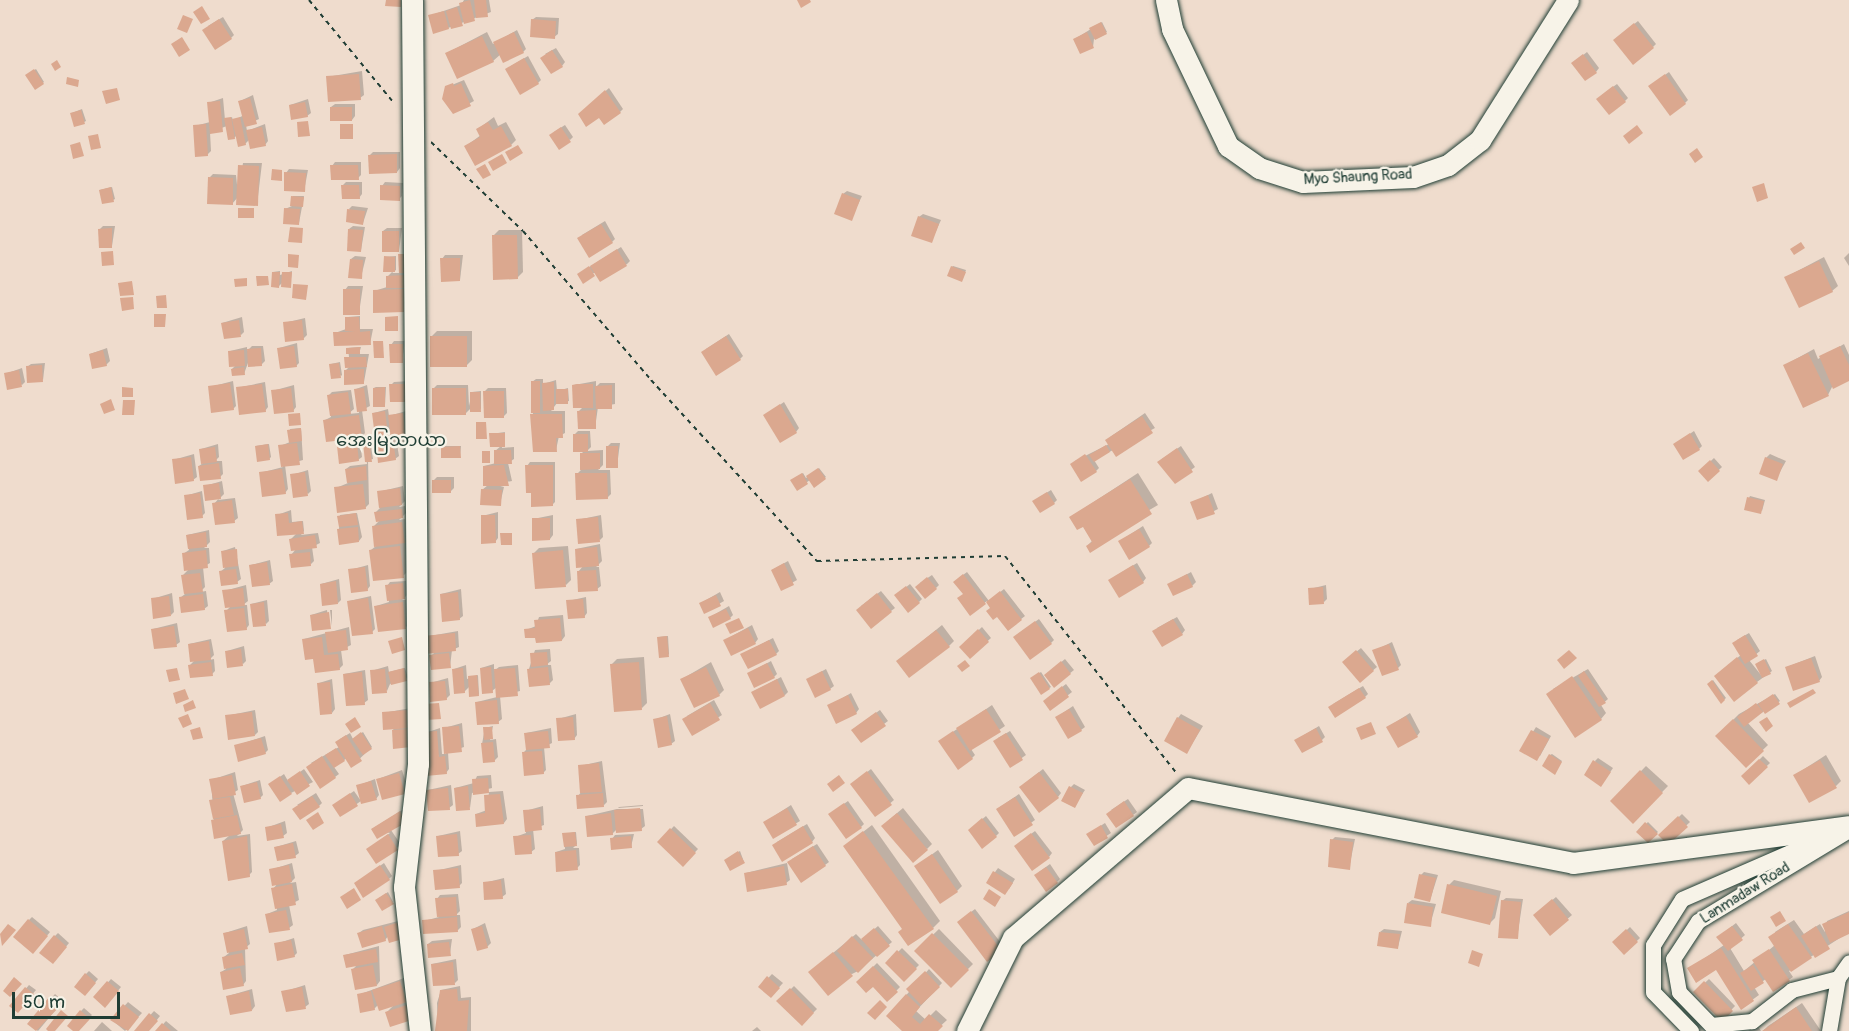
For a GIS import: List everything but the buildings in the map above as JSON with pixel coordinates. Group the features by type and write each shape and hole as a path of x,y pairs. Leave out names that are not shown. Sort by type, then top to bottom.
{"street":[{"path":"412,0 411,124 417,764 404,887 420,1031"},
{"name":"Myo Shaung Road","path":"1166,0 1172,29 1228,146 1259,168 1303,182 1413,177 1448,165 1480,140 1568,0"},
{"path":"967,1031 1012,938 1188,788 1573,863 1849,828"},
{"name":"Lanmadaw Road","path":"1838,978 1792,990 1752,1021 1711,1025 1679,992 1673,959 1698,921 1849,828"},
{"name":"Lanmadaw Road","path":"1691,1031 1653,992 1653,945 1682,899 1750,867 1849,828"},
{"path":"1829,1031 1838,978 1849,962"}],"path":[{"path":"309,0 411,124 523,231 651,380 817,561 1005,556 1188,788"}],"district":[{"name":"အေးမြသာယာ","path":"391,441"}]}
